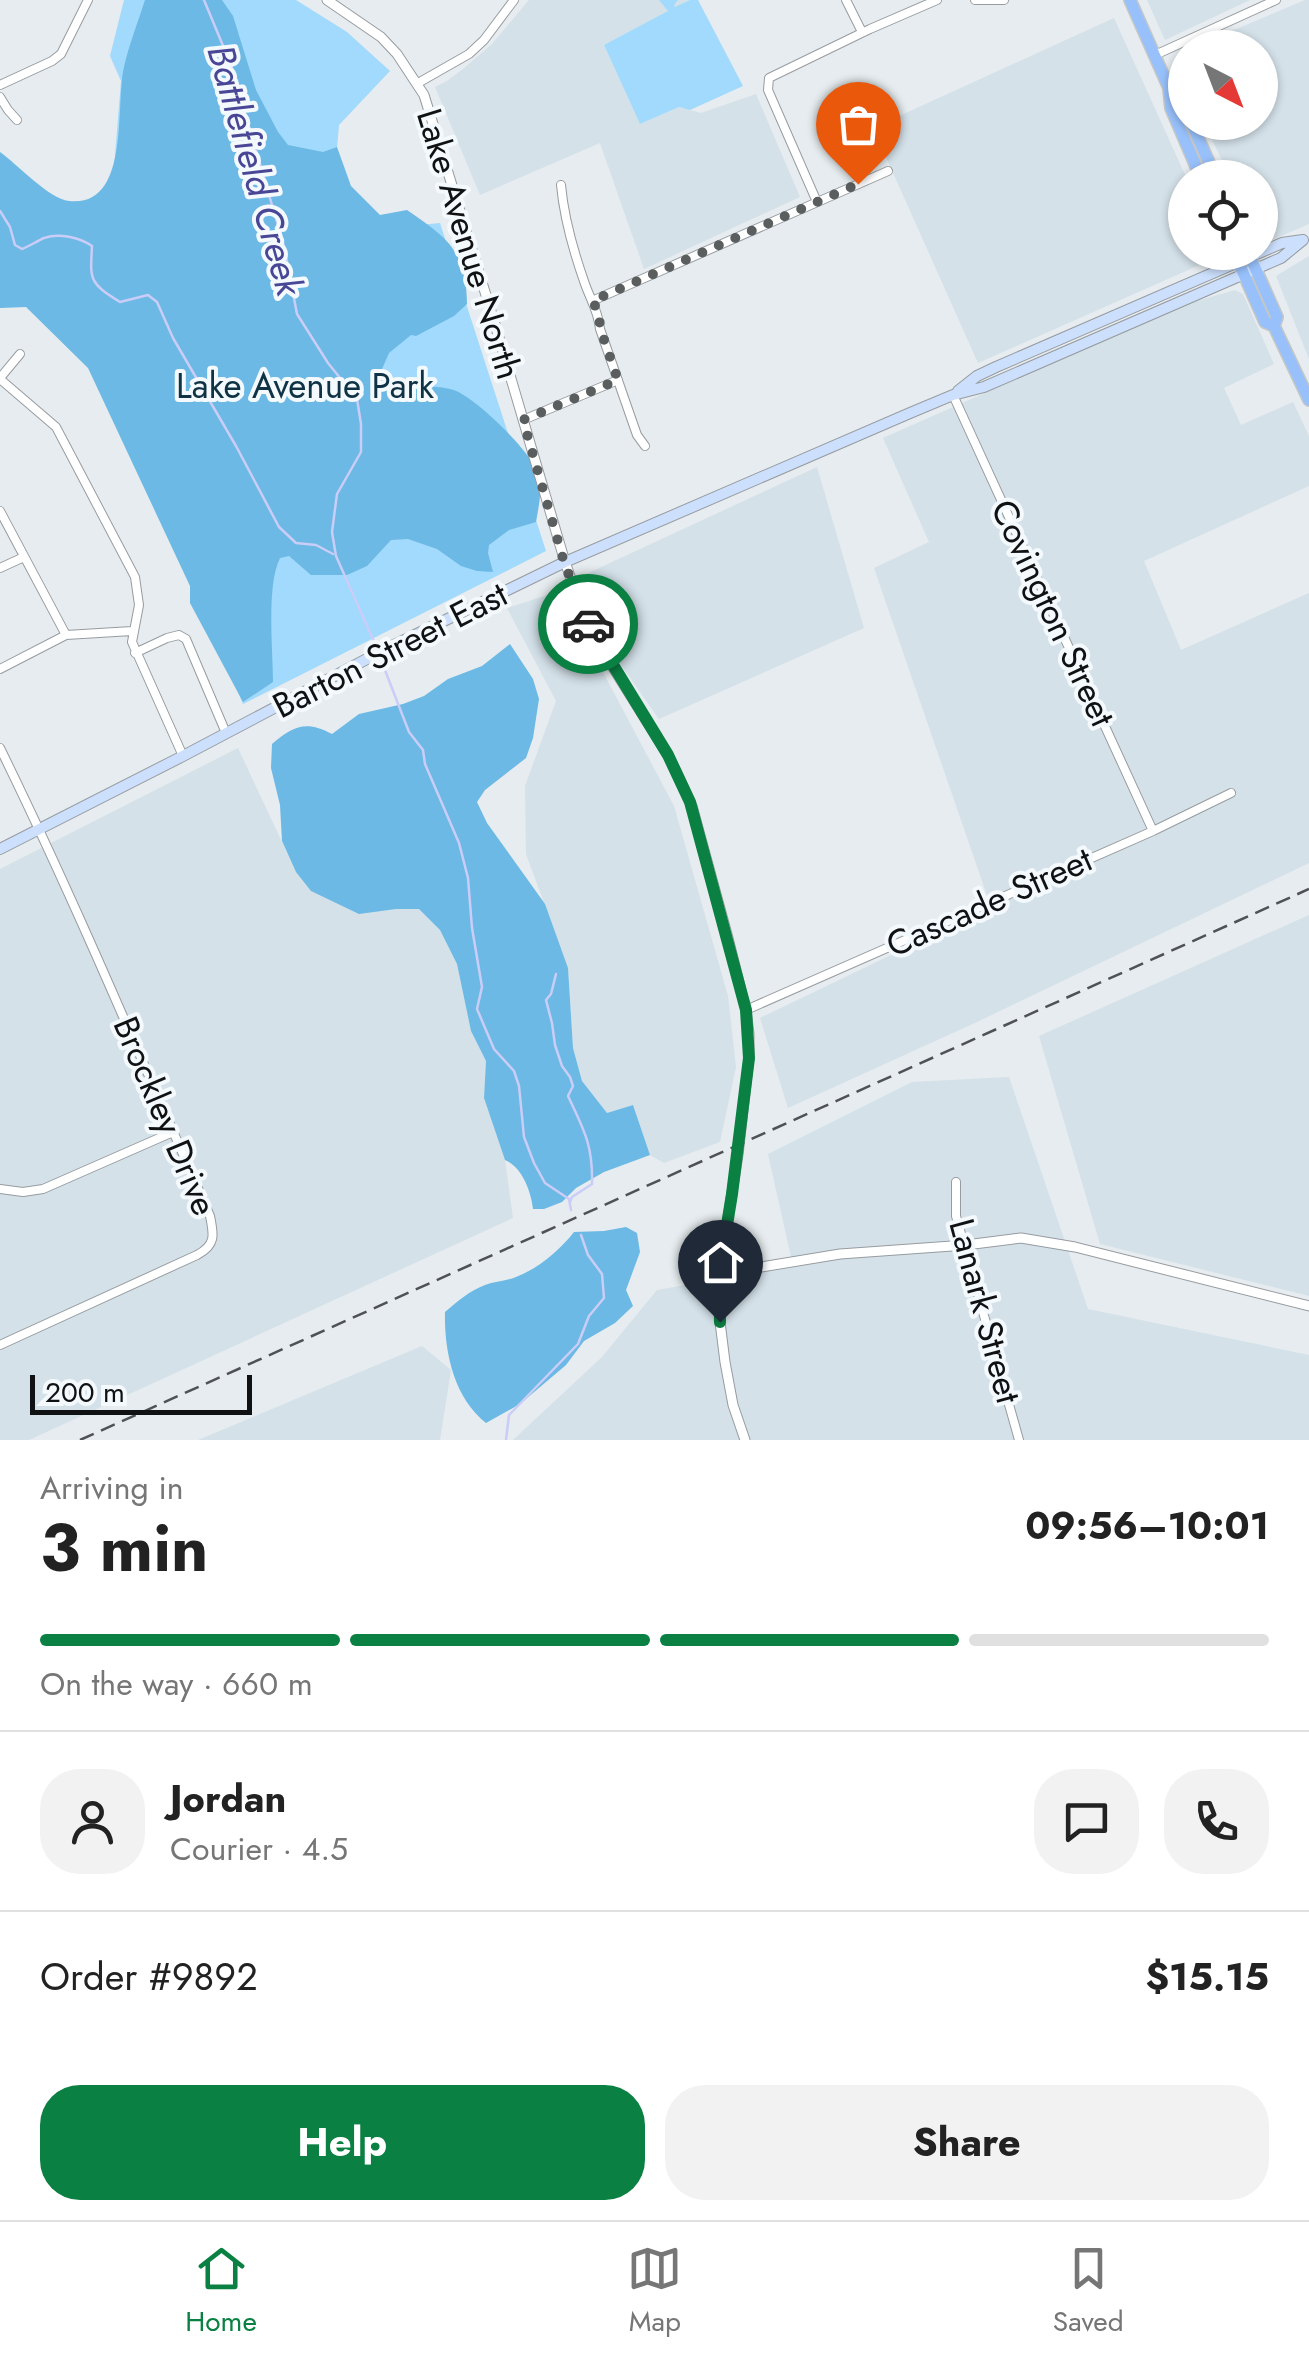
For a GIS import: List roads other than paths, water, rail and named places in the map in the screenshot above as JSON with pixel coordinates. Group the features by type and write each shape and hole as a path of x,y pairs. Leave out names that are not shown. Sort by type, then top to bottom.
{"main road":[{"path":"1130,0 1168,86"},
{"name":"Barton Street East","path":"1278,258 1306,239"},
{"name":"Barton Street East","path":"953,395 977,376 1223,270"},
{"name":"Barton Street East","path":"0,849 382,651 564,562 1150,315 1229,270"},
{"path":"1248,270 1266,322 1274,326 1309,400"},
{"path":"1144,303 1150,315"}],"street":[{"path":"0,85 61,54 88,0"},
{"name":"Lake Avenue North","path":"327,0 381,37 418,82 564,562 591,630 668,755 690,802 746,1010 749,1058 719,1274 724,1362 745,1440"},
{"path":"418,82 469,54 514,0"},
{"path":"846,0 862,32"},
{"path":"816,202 767,82 772,74 938,0"},
{"path":"976,0 1004,0"},
{"path":"1155,55 1276,0"},
{"path":"0,97 17,120"},
{"path":"592,301 888,171"},
{"path":"561,184 582,276 599,312 600,328 636,435 645,446"},
{"path":"20,354 0,379 56,427 135,578 139,604 132,642 183,756"},
{"path":"523,420 618,380"},
{"name":"Covington Street","path":"953,395 1153,831"},
{"path":"0,511 66,635"},
{"path":"0,568 24,556"},
{"path":"0,669 66,635 132,631"},
{"path":"135,653 167,638 180,635 186,639 226,733"},
{"name":"Brockley Drive","path":"0,748 40,829 210,1216 214,1236 212,1244 197,1256 0,1345"},
{"name":"Cascade Street","path":"746,1010 1231,793"},
{"path":"0,1189 43,1189 173,1132"},
{"name":"Lanark Street","path":"956,1182 956,1216 1019,1440"},
{"path":"719,1274 840,1254 966,1246 1020,1238 1075,1247 1309,1306"}],"waterway":[{"name":"Battlefield Creek","path":"204,0 231,65 284,246 297,314 357,399 361,452 337,494 332,532 336,556 375,644"},
{"path":"0,211 15,245 22,249 56,236 81,240 92,246 92,274 102,290 120,302 148,295 157,302 173,338 279,527 296,543 316,545 333,554"},
{"path":"383,665 409,732 423,750 425,764 459,843 468,878 482,987 477,1009 494,1049 514,1071 524,1137 534,1163 545,1183 569,1199 571,1210"},
{"path":"556,974 546,1000 555,1045 573,1086 568,1096 586,1138 592,1170 592,1184 570,1202"},
{"path":"506,1440 509,1415 578,1344 589,1316 604,1298 602,1274 588,1255 581,1235"}],"railway":[{"path":"80,1440 1309,889"}],"park label":[{"name":"Lake Avenue Park","path":"305,386"}]}
